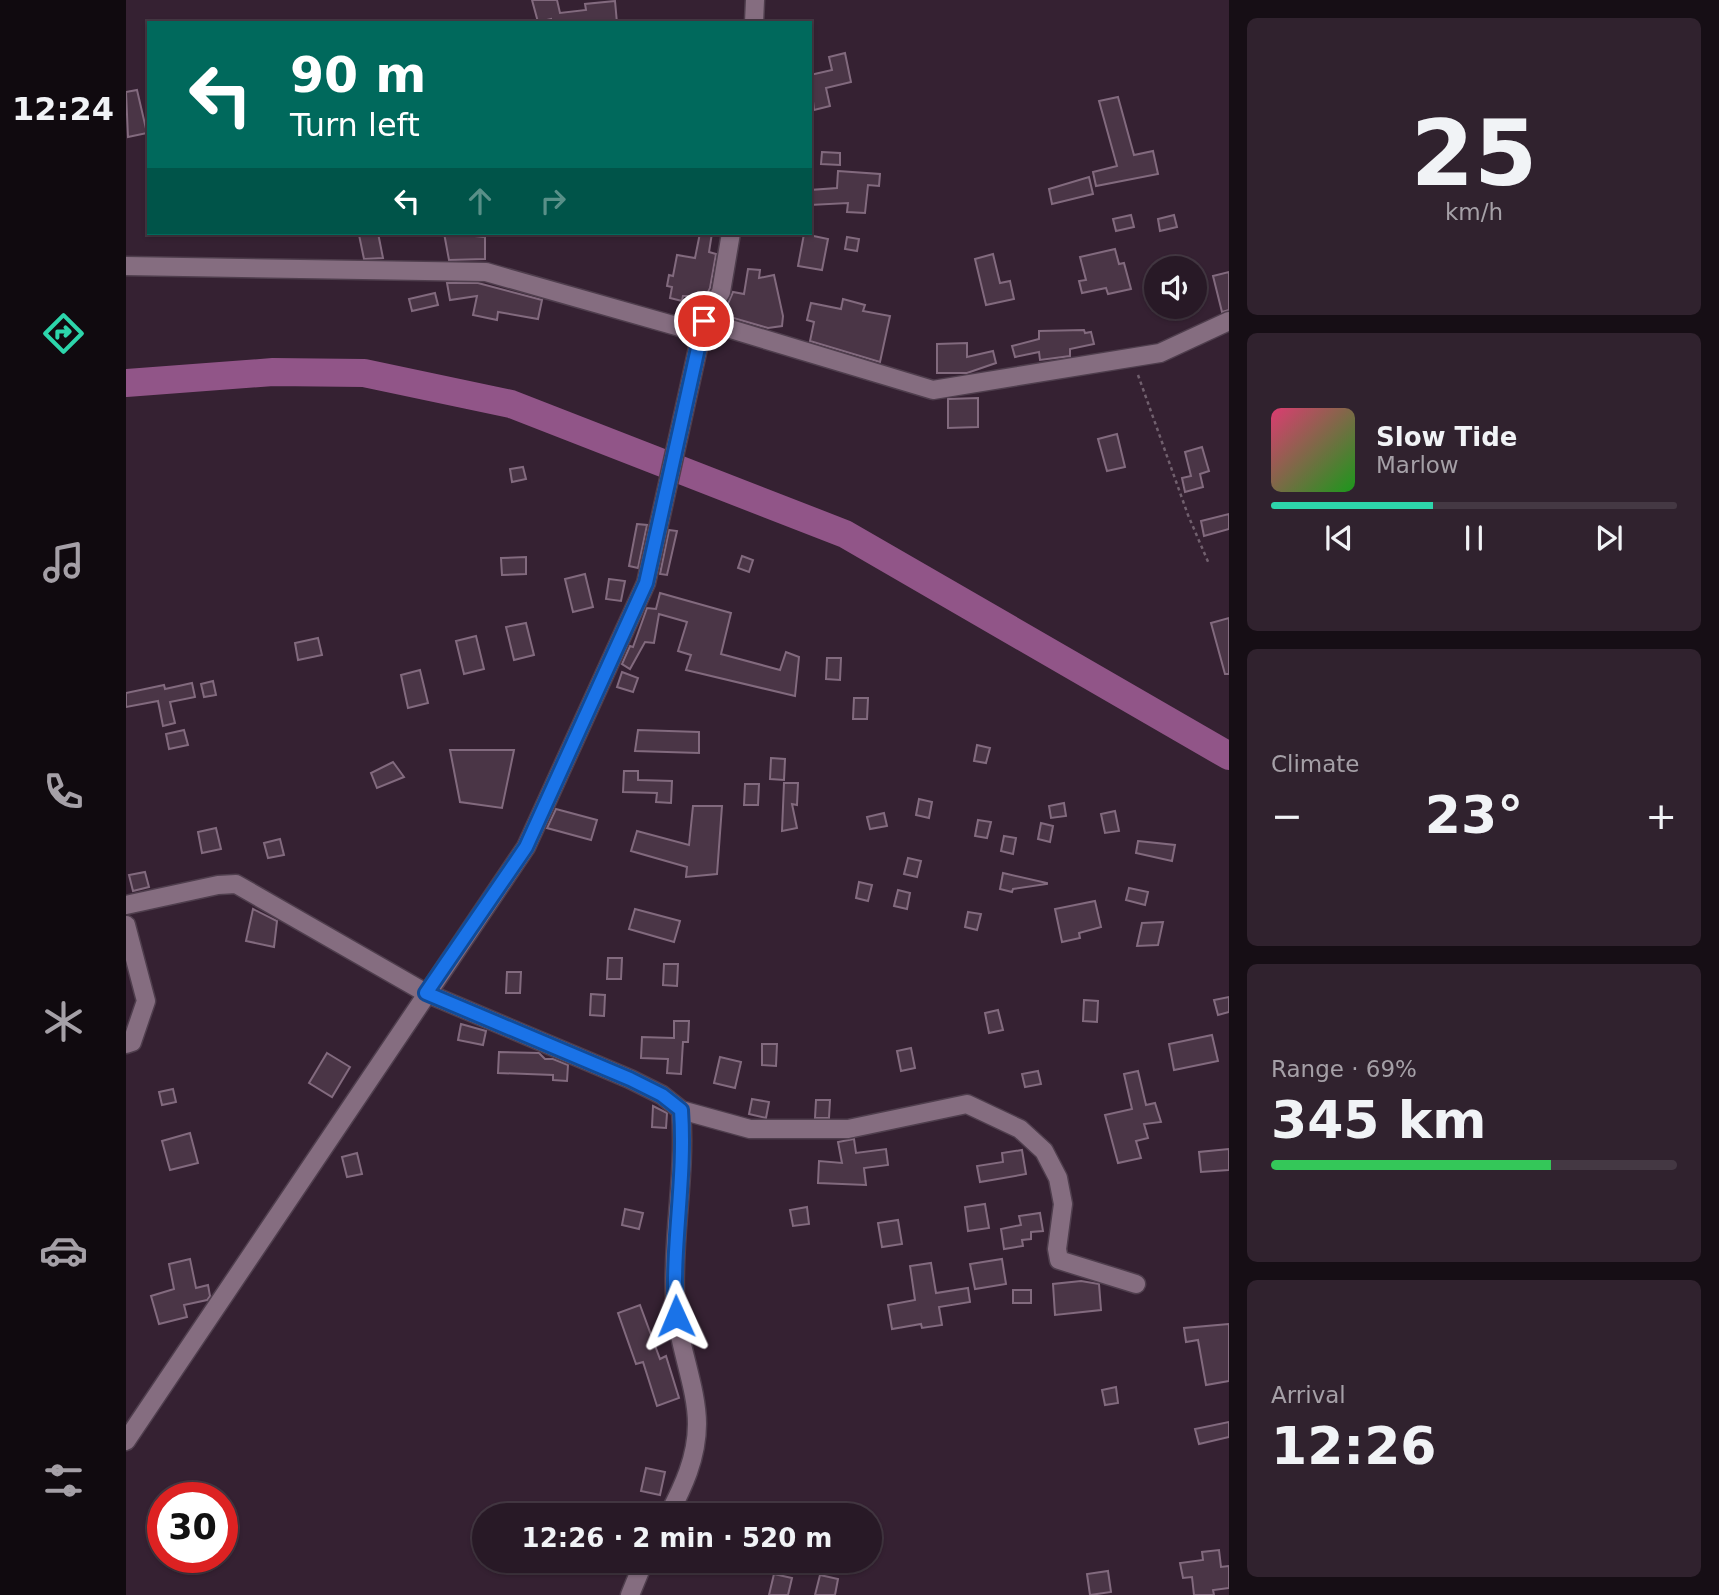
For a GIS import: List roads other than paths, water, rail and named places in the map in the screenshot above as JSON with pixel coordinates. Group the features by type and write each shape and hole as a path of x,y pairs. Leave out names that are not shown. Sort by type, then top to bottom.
{"street":[{"path":"754,21 755,0"},
{"path":"126,1441 526,847 646,583 702,327 721,292 731,235"},
{"path":"126,266 486,272 933,390 1160,353 1229,321"},
{"path":"126,905 158,896 236,884 426,993 630,1079 662,1095 681,1110 750,1129 848,1129 967,1104 1020,1129 1044,1151 1058,1178 1063,1203 1057,1250 1059,1260 1136,1284"},
{"path":"126,925 146,1000 132,1042 126,1044"},
{"path":"675,1503 693,1456 697,1423 677,1336 674,1295 684,1176 681,1110"},
{"path":"630,1595 639,1573"}],"waterway":[{"path":"126,383 273,372 364,373 511,404 845,534 1229,756"}]}
